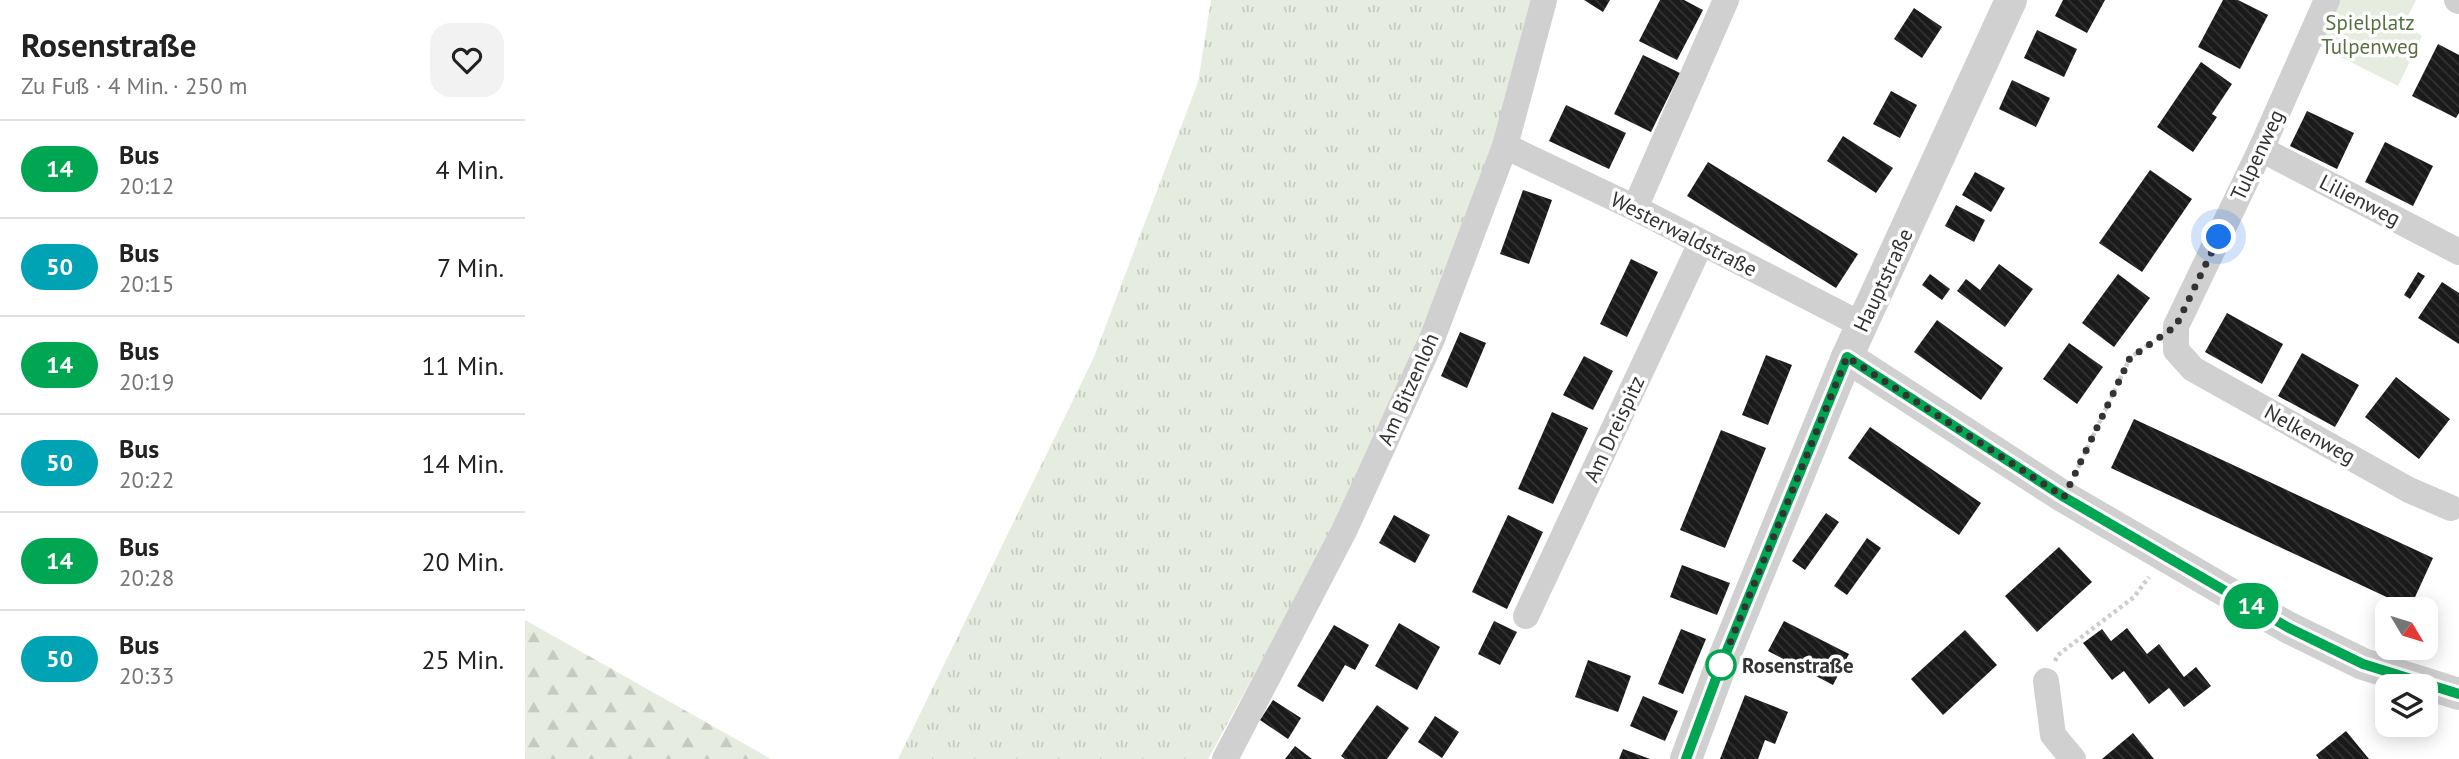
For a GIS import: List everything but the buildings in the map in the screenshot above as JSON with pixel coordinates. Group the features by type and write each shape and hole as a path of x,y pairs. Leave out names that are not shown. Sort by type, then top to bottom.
{"street":[{"name":"Am Bitzenloh","path":"1225,759 1344,531 1432,339 1505,146 1544,0"},
{"path":"1635,208 1726,0"},
{"name":"Hauptstraße","path":"1686,759 1721,665 1847,357 2011,0"},
{"name":"Tulpenweg","path":"2176,338 2327,0"},
{"name":"Westerwaldstraße","path":"1505,146 1635,208 1862,325"},
{"name":"Lilienweg","path":"2261,149 2459,252"},
{"name":"Am Dreispitz","path":"1526,616 1701,243"},
{"name":"Nelkenweg","path":"2176,338 2193,369 2409,490 2451,508"},
{"path":"1847,357 2064,497 2289,628 2363,664 2459,694"},
{"path":"2046,681 2053,735 2073,759"}],"path":[{"path":"2064,497 2130,358 2176,338"},
{"path":"2046,681 2058,655 2134,597 2165,555"}],"green space":[{"path":"1211,0 1531,0 1493,144 1449,267 1334,528 1208,759 898,759 1094,357 1198,82"},
{"name":"Spielplatz Tulpenweg","path":"2337,0 2416,0 2404,24 2422,36 2398,86 2317,45"},
{"path":"525,620 771,759 525,759"}],"bus line":[{"name":"14","path":"1686,759 1721,665 1847,357 2064,497 2289,628 2363,664 2459,694"}],"place":[{"name":"Rosenstraße","path":"1721,665"}],"route":[{"path":"1721,665 1847,357 2064,497 2130,358 2176,326 2219,237"}]}
